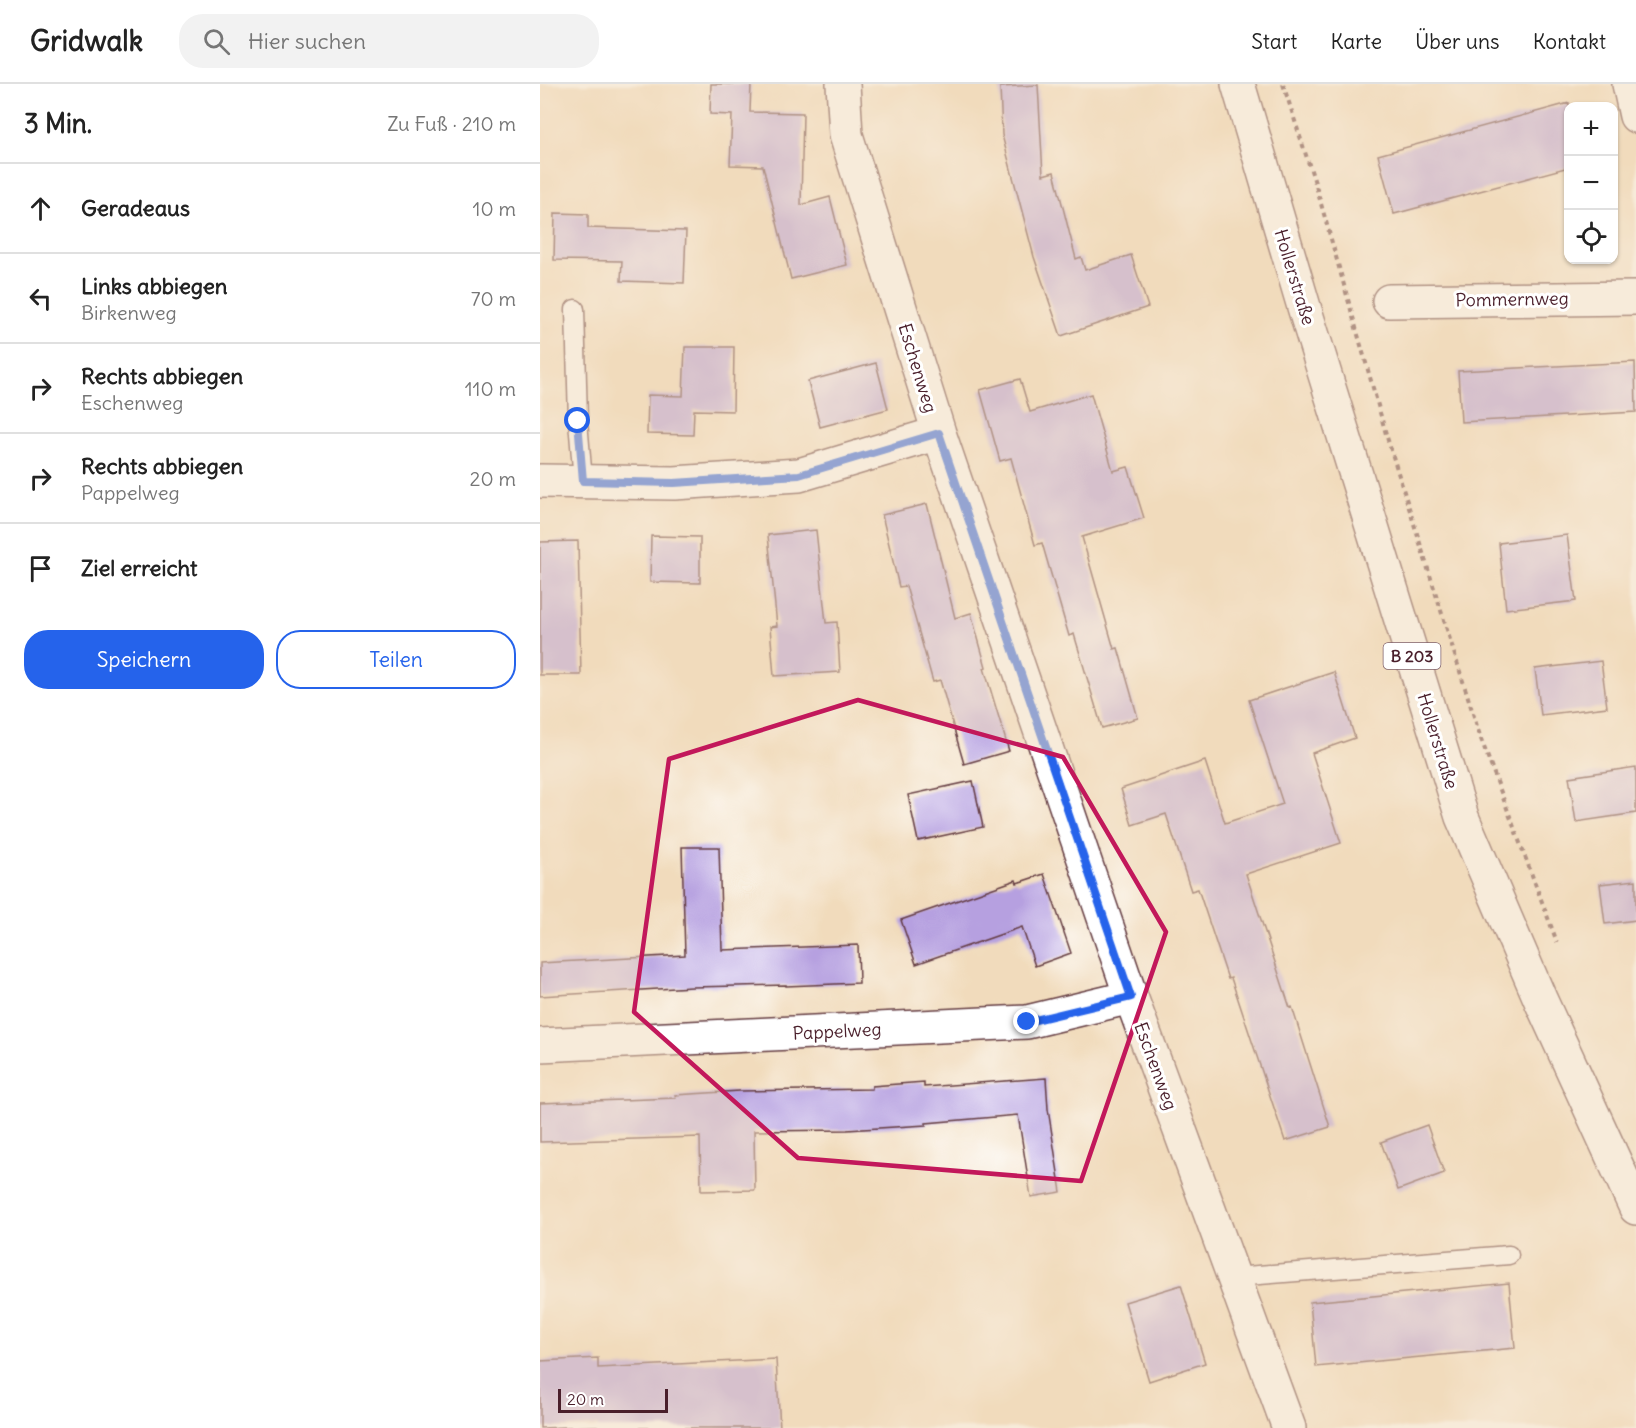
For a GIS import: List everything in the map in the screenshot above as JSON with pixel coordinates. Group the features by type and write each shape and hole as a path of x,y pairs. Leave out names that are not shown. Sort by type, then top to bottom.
{"street":[{"name":"Eschenweg","path":"843,84 846,135 939,433 1131,997 1289,1428"},
{"name":"Hollerstraße","path":"1238,84 1311,330 1462,817 1541,1001 1636,1208"},
{"path":"1629,84 1636,116"},
{"name":"Pommernweg","path":"1389,301 1636,298"},
{"path":"540,481 674,483 799,475 939,433"},
{"name":"Pappelweg","path":"540,1045 1027,1022 1131,997"}],"lane":[{"path":"575,309 578,421 583,481"},
{"path":"1234,1277 1509,1254"}],"path":[{"path":"1283,84 1316,186 1386,434 1481,739 1558,945"},
{"path":"1349,304 1389,301"}],"highlighted area":[{"path":"858,700 1063,757 1166,932 1081,1181 798,1158 634,1012 669,759"}],"building":[{"path":"711,84 751,84 750,112 803,113 801,205 830,197 847,265 791,279 763,166 730,165 732,115 710,114"},
{"path":"1038,85 1043,175 1054,172 1076,259 1081,257 1085,270 1131,255 1148,307 1061,336 1034,257 1002,135 1000,87"},
{"path":"1564,104 1564,168 1394,214 1378,155"},
{"path":"555,213 588,214 588,228 686,231 684,283 621,281 622,261 554,260"},
{"path":"685,347 734,347 733,411 694,410 693,435 647,434 648,395 683,396"},
{"path":"1635,362 1636,412 1461,422 1458,371"},
{"path":"876,363 888,409 820,427 808,381"},
{"path":"1020,379 1030,412 1091,394 1113,471 1128,467 1144,518 1082,537 1114,649 1118,648 1138,718 1102,728 1074,634 1069,636 1042,543 1035,545 1011,458 1000,461 980,390"},
{"path":"927,504 955,618 971,613 986,667 984,668 1009,751 964,764 940,680 933,682 906,586 899,587 882,515"},
{"path":"816,530 826,623 837,622 840,672 774,676 770,627 777,626 768,535"},
{"path":"1567,535 1576,601 1506,609 1499,543"},
{"path":"651,536 700,537 700,583 650,582"},
{"path":"578,541 581,675 540,675 540,542"},
{"path":"1601,661 1607,707 1541,715 1535,669"},
{"path":"1334,672 1355,738 1312,753 1341,843 1246,874 1330,1127 1285,1141 1231,978 1228,979 1198,889 1191,891 1166,814 1132,825 1121,789 1205,761 1225,823 1283,804 1249,700"},
{"path":"1636,767 1636,813 1576,822 1569,777"},
{"path":"973,781 983,827 918,841 908,795"},
{"path":"682,847 719,847 722,950 858,945 859,983 692,987 540,996 540,963 685,955"},
{"path":"1044,874 1071,953 1035,966 1022,927 916,964 901,920 1016,880 1017,883"},
{"path":"1636,880 1636,920 1605,924 1600,884"},
{"path":"1046,1078 1048,1109 1061,1192 1031,1197 1018,1115 926,1123 926,1125 847,1130 754,1131 755,1190 701,1191 700,1137 540,1142 540,1103 676,1098 675,1095 740,1091 872,1089 872,1086 924,1082 924,1087"},
{"path":"1427,1125 1444,1173 1398,1190 1381,1142"},
{"path":"1509,1283 1515,1348 1316,1367 1310,1302"},
{"path":"1181,1285 1205,1363 1149,1381 1125,1302"},
{"path":"598,1358 598,1368 776,1359 780,1428 598,1428 597,1426 540,1428 540,1361"}],"route":[{"path":"578,421 583,481 674,483 799,475 939,433 1131,997 1027,1022"}]}
